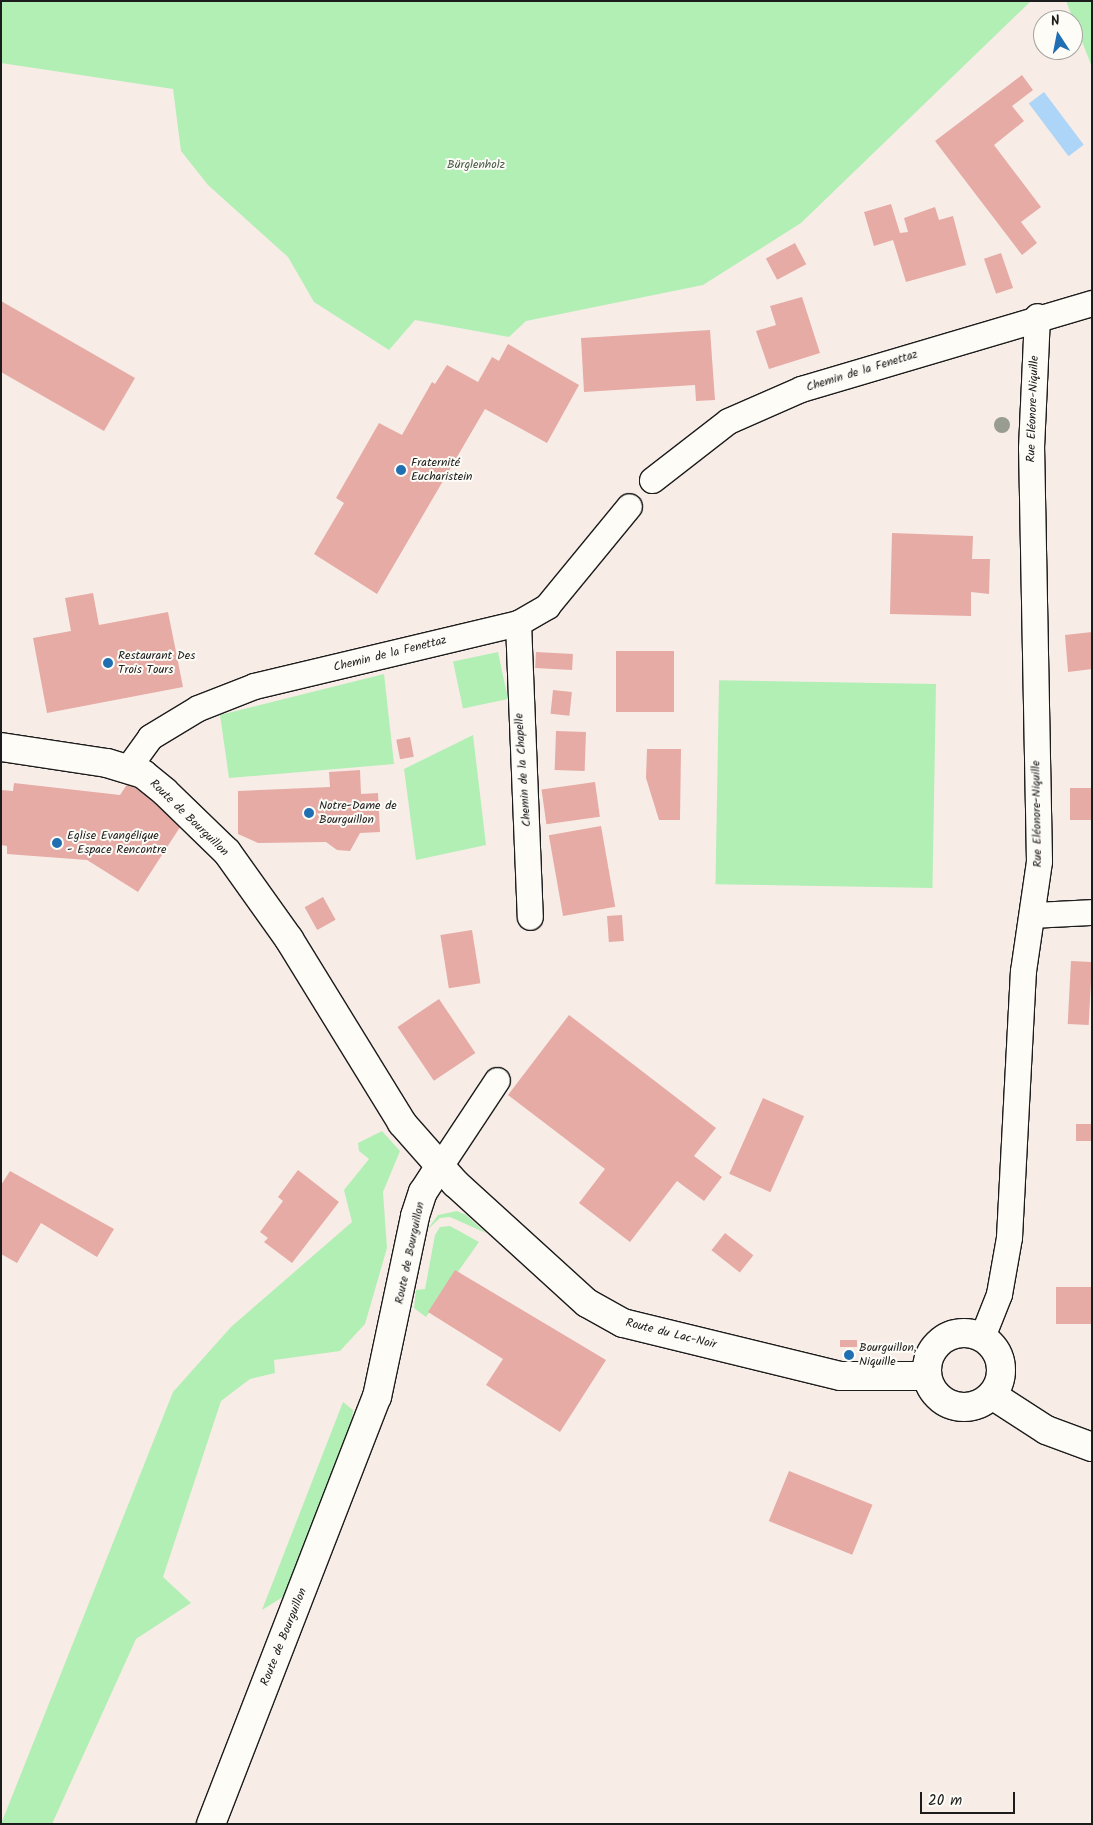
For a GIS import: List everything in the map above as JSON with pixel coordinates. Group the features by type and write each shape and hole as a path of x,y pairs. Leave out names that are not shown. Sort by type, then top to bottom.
{"main road":[{"name":"Route de Bourguillon","path":"1,747 127,769 143,774 227,852 289,939 398,1117 440,1166 423,1192 415,1216 377,1397 211,1824"},
{"name":"Route du Lac-Noir","path":"440,1166 577,1295 623,1323 841,1376 926,1376"},
{"path":"959,1332 982,1337 1001,1364 992,1395 972,1407 948,1404 938,1398 926,1376 926,1364 937,1343 959,1332"},
{"path":"992,1395 1046,1430 1092,1447"}],"street":[{"name":"Chemin de la Fenettaz","path":"652,480 728,421 801,390 1037,316 1092,303"},
{"name":"Rue Eléonore-Niquille","path":"982,1337 999,1294 1009,1237 1023,971 1033,915 1039,861 1031,448 1037,316"},
{"name":"Chemin de la Fenettaz","path":"127,769 150,737 198,708 246,690 518,623 547,606 629,506"},
{"name":"Chemin de la Chapelle","path":"518,623 530,917"},
{"path":"1033,915 1092,912"},
{"path":"440,1166 497,1080"}],"green space":[{"name":"Bürglenholz","path":"1,1 1031,1 801,223 703,285 526,321 509,337 415,320 389,350 314,302 288,257 208,185 181,151 173,89 1,63"},
{"path":"1066,1 1092,1 1092,67 1083,44 1083,10 1070,10"},
{"path":"498,652 508,699 463,709 453,662"},
{"path":"384,674 394,764 229,778 220,715"},
{"path":"719,680 936,684 932,888 715,884"},
{"path":"473,735 486,845 416,860 404,769"},
{"path":"382,1131 400,1151 383,1192 387,1248 365,1324 340,1351 274,1360 275,1373 250,1379 221,1401 163,1577 191,1603 136,1639 52,1824 1,1824 173,1392 231,1327 352,1222 344,1190 369,1159 359,1151 358,1143"},
{"path":"457,1211 466,1215 486,1233 450,1217 440,1218 427,1230 438,1215"},
{"path":"450,1226 479,1242 426,1317 414,1308 416,1290 425,1289 435,1235 440,1227"},
{"path":"343,1402 353,1410 352,1420 286,1595 262,1610"}],"water":[{"path":"1044,92 1084,145 1069,156 1029,103"}],"building":[{"path":"1022,75 1033,90 1012,106 1024,121 994,145 1041,207 1021,222 1037,243 1022,255 935,141"},
{"path":"891,204 900,233 908,232 904,218 935,207 939,220 953,216 966,265 906,282 893,240 874,246 864,212"},
{"path":"795,243 806,264 777,280 766,258"},
{"path":"1001,253 1013,288 996,294 984,259"},
{"path":"802,297 820,353 769,369 756,331 776,325 770,306"},
{"path":"1,301 135,378 104,431 1,372"},
{"path":"710,330 715,400 696,401 695,385 584,392 581,338"},
{"name":"Fraternité Eucharistein","path":"508,344 579,385 547,443 485,409 377,594 314,554 344,503 336,498 379,423 402,435 432,382 435,384 447,365 478,382 492,357 499,361"},
{"path":"892,533 973,536 972,559 990,559 989,594 971,592 971,616 890,614"},
{"name":"Restaurant Des Trois Tours","path":"93,593 99,625 168,612 183,687 47,713 33,638 71,631 65,598"},
{"path":"1092,632 1092,669 1068,672 1065,635"},
{"path":"616,651 674,651 674,712 616,712"},
{"path":"536,652 573,654 572,670 535,668"},
{"path":"553,690 572,692 569,716 550,714"},
{"path":"556,731 586,732 585,771 555,770"},
{"path":"410,737 414,757 400,759 396,740"},
{"path":"647,749 681,749 680,820 659,820 646,778"},
{"name":"Notre-Dame de Bourguillon","path":"360,770 361,794 378,793 380,832 360,833 350,851 337,850 326,842 258,843 238,834 238,791 330,787 329,772"},
{"path":"595,782 600,817 546,824 542,790"},
{"path":"14,783 120,795 128,783 184,821 138,892 87,860 7,854 7,846 1,845 1,790 13,791"},
{"path":"1070,788 1092,788 1092,820 1070,820"},
{"path":"601,826 615,907 563,916 549,835"},
{"path":"323,897 336,920 317,930 305,907"},
{"path":"622,915 624,941 609,942 607,916"},
{"path":"472,930 480,983 449,988 440,935"},
{"path":"1071,961 1092,962 1089,1025 1068,1024"},
{"path":"439,999 475,1053 434,1081 398,1027"},
{"path":"569,1015 716,1128 694,1156 722,1177 704,1201 677,1181 630,1242 579,1203 605,1169 508,1095"},
{"path":"763,1098 804,1116 770,1192 729,1174"},
{"path":"1076,1124 1092,1124 1092,1141 1076,1141"},
{"path":"298,1170 339,1202 292,1263 264,1242 268,1238 260,1232 283,1201 278,1197"},
{"path":"10,1171 114,1229 97,1257 41,1223 17,1263 1,1254 1,1185"},
{"path":"725,1233 753,1255 740,1273 711,1250"},
{"path":"455,1270 606,1360 560,1432 486,1385 503,1359 428,1312"},
{"path":"1056,1287 1092,1287 1092,1324 1056,1324"},
{"path":"840,1340 857,1340 857,1347 840,1347"},
{"path":"789,1471 872,1505 852,1555 769,1521"}],"place":[{"name":"Fraternité Eucharistein","path":"401,470"},
{"name":"Restaurant Des Trois Tours","path":"108,663"},
{"name":"Notre-Dame de Bourguillon","path":"309,813"},
{"name":"Eglise Evangélique - Espace Rencontre","path":"57,843"},
{"name":"Bourguillon, Niquille","path":"849,1355"}]}
